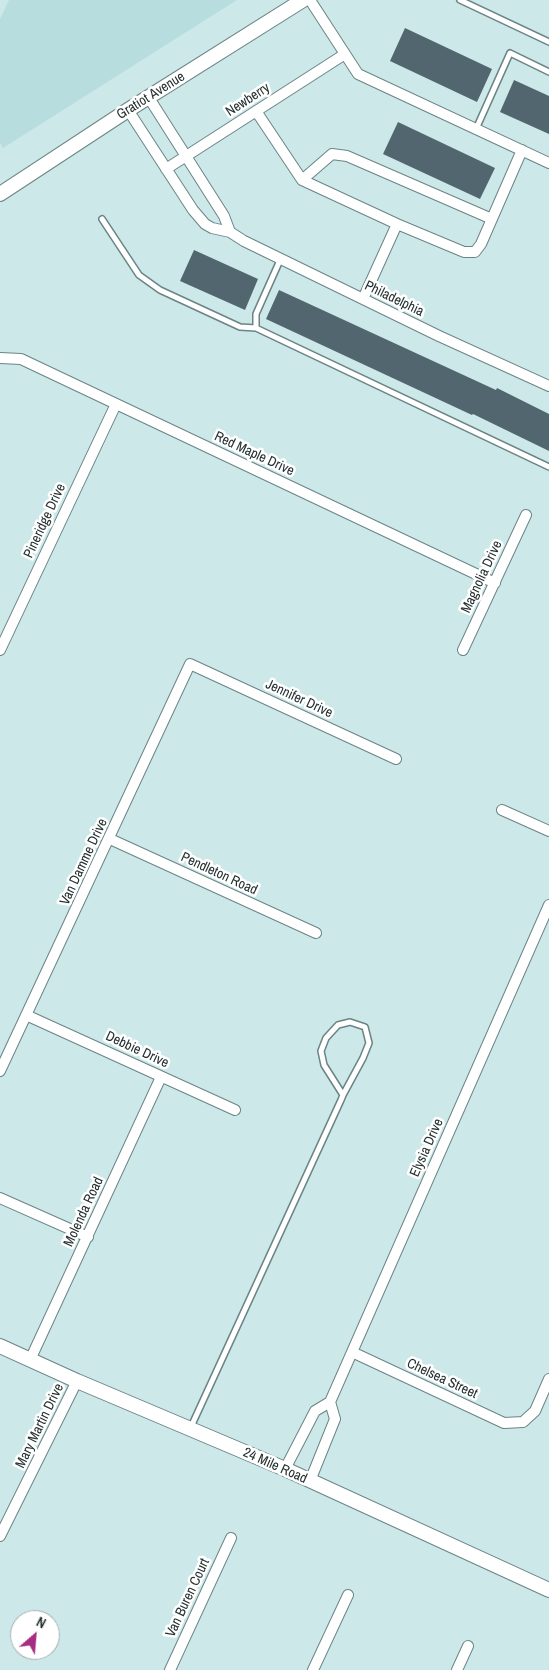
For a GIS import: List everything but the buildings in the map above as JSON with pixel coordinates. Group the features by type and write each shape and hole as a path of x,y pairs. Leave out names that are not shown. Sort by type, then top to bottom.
{"street":[{"name":"Gratiot Avenue","path":"0,194 128,110 303,0"},
{"path":"310,0 358,74 549,162"},
{"name":"Newberry","path":"166,169 345,54"},
{"path":"149,98 224,216 230,232"},
{"name":"Philadelphia","path":"128,110 199,219 212,228 230,232 244,241 439,336 549,386"},
{"path":"256,111 302,180 397,224 464,252 475,252 492,219 522,150"},
{"path":"302,180 332,154 347,156 492,219"},
{"path":"363,299 397,224"},
{"name":"Red Maple Drive","path":"0,358 21,360 495,583"},
{"name":"Pineridge Drive","path":"0,650 116,404"},
{"name":"Magnolia Drive","path":"463,650 526,515"},
{"name":"Jennifer Drive","path":"190,664 396,759"},
{"name":"Van Damme Drive","path":"0,1071 110,839 190,664"},
{"path":"502,810 549,831"},
{"name":"Pendleton Road","path":"110,839 316,934"},
{"name":"Elysia Drive","path":"284,1469 315,1412 330,1402 549,904"},
{"name":"Debbie Drive","path":"26,1015 235,1110"},
{"name":"Molenda Road","path":"30,1360 162,1076"},
{"path":"0,1198 88,1237"},
{"name":"24 Mile Road","path":"0,1346 77,1381 284,1469 549,1590"},
{"name":"Chelsea Street","path":"352,1352 504,1423 523,1422 535,1411 549,1379"},
{"name":"Mary Martin Drive","path":"0,1536 77,1381"},
{"name":"Elysia Drive","path":"310,1481 335,1420 330,1402"},
{"name":"Van Buren Court","path":"170,1670 231,1538"},
{"path":"313,1670 348,1595"},
{"path":"457,1670 468,1646"}],"lane":[{"path":"460,0 549,42"},
{"path":"476,129 510,53 549,72"},
{"path":"102,219 139,275 160,290 240,327 256,328 549,467"},
{"path":"256,328 256,314 280,258"},
{"path":"190,1429 369,1043 365,1028 350,1022 338,1025 326,1038 321,1051 324,1065 343,1096"}],"shaded area":[{"path":"9,0 237,0 3,148 0,143 0,19"}]}
